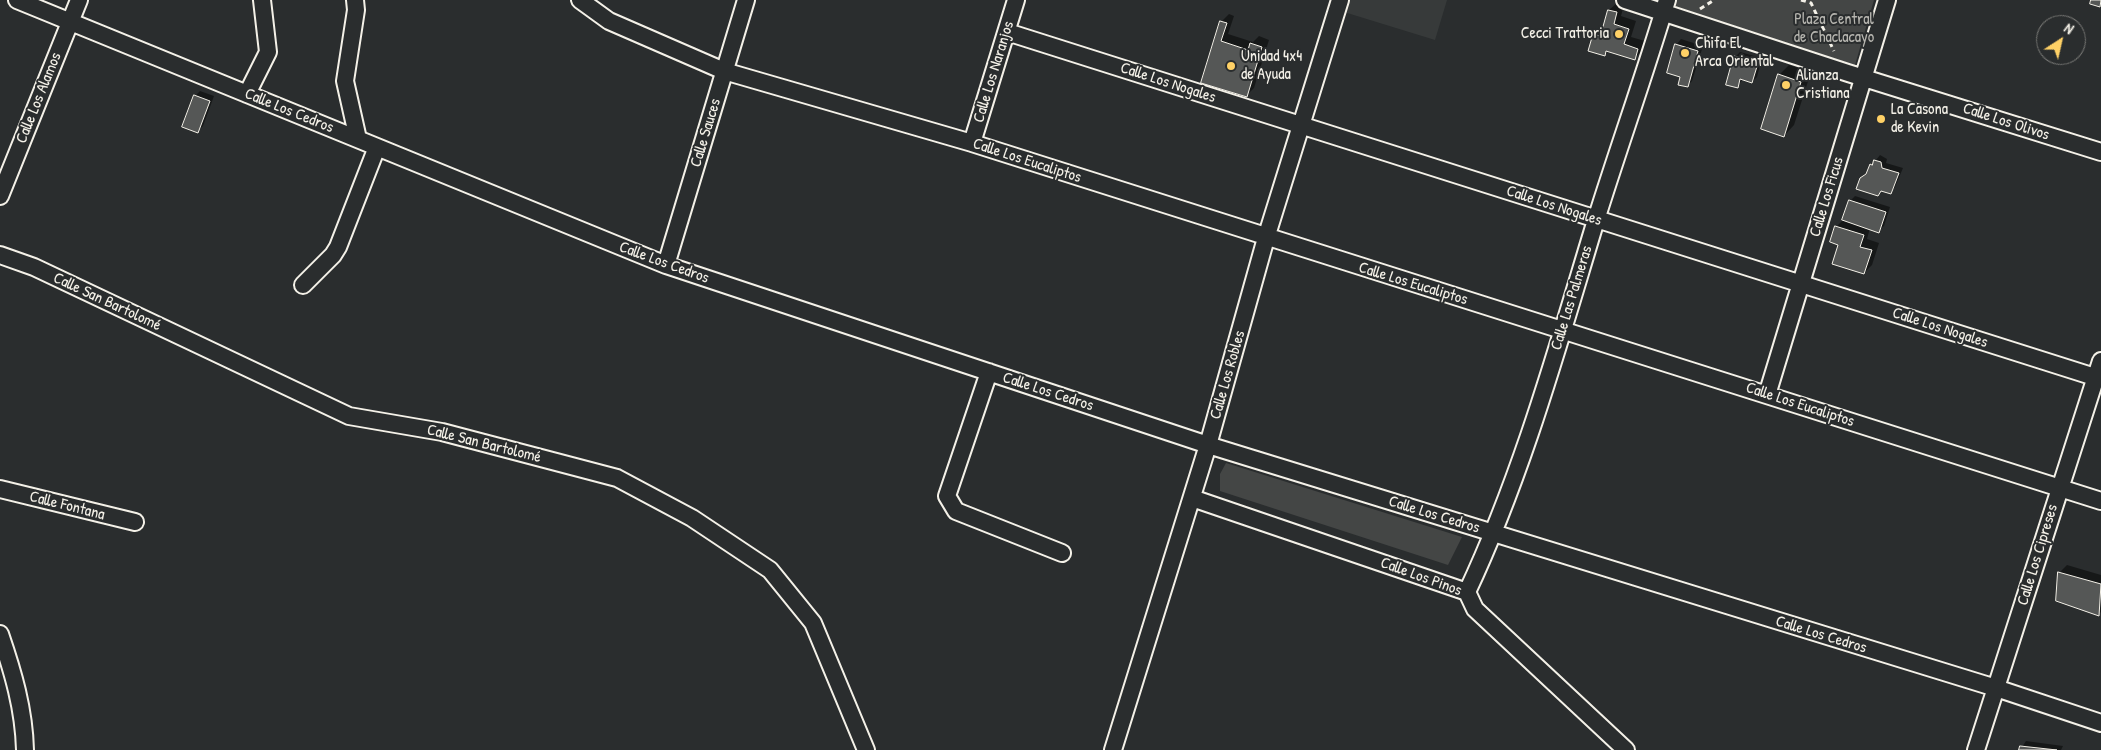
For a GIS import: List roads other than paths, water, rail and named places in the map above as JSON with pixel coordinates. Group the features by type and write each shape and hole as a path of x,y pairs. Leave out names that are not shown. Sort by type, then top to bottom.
{"street":[{"name":"Calle Los Cedros","path":"17,0 461,183 666,265 1208,445 1996,688 2101,723"},
{"name":"Calle Los Alamos","path":"0,196 79,0"},
{"path":"247,94 268,52 262,0"},
{"path":"355,0 356,10 345,80 358,139"},
{"name":"Calle Los Eucaliptos","path":"580,0 609,21 724,71 972,143 1266,238 2101,501"},
{"name":"Calle Sauces","path":"666,265 746,0"},
{"name":"Calle Los Naranjos","path":"972,143 1016,0"},
{"name":"Calle Los Robles","path":"1113,750 1192,498 1266,238 1340,0"},
{"name":"Calle Los Olivos","path":"1624,0 1665,6 1863,77 2101,152"},
{"name":"Calle Los Ficus","path":"1767,395 1888,0"},
{"name":"Calle Las Palmeras","path":"1467,592 1494,534 1563,330 1596,219 1665,6"},
{"name":"Calle Los Nogales","path":"1007,32 2098,378"},
{"path":"303,285 333,255 338,247 377,147"},
{"name":"Calle San Bartolomé","path":"0,255 43,272 349,416 442,432 617,478 692,518 770,570 813,623 866,750"},
{"name":"Calle Los Cipreses","path":"1976,750 2059,488 2098,378 2101,361"},
{"path":"988,372 947,496 956,511 1062,553"},
{"name":"Calle Fontana","path":"0,489 135,522"},
{"name":"Calle Los Pinos","path":"1192,498 1467,592 1475,609 1626,750"},
{"path":"0,634 13,674 24,722 26,750"}],"place":[{"name":"Cecci Trattoria","path":"1619,34"},
{"name":"Chifa El Arca Oriental","path":"1685,53"},
{"name":"Unidad 4x4 de Ayuda","path":"1231,66"},
{"name":"Alianza Cristiana","path":"1786,85"},
{"name":"La Casona de Kevin","path":"1881,119"}],"park label":[{"name":"Plaza Central de Chaclacayo","path":"1834,29"}]}
